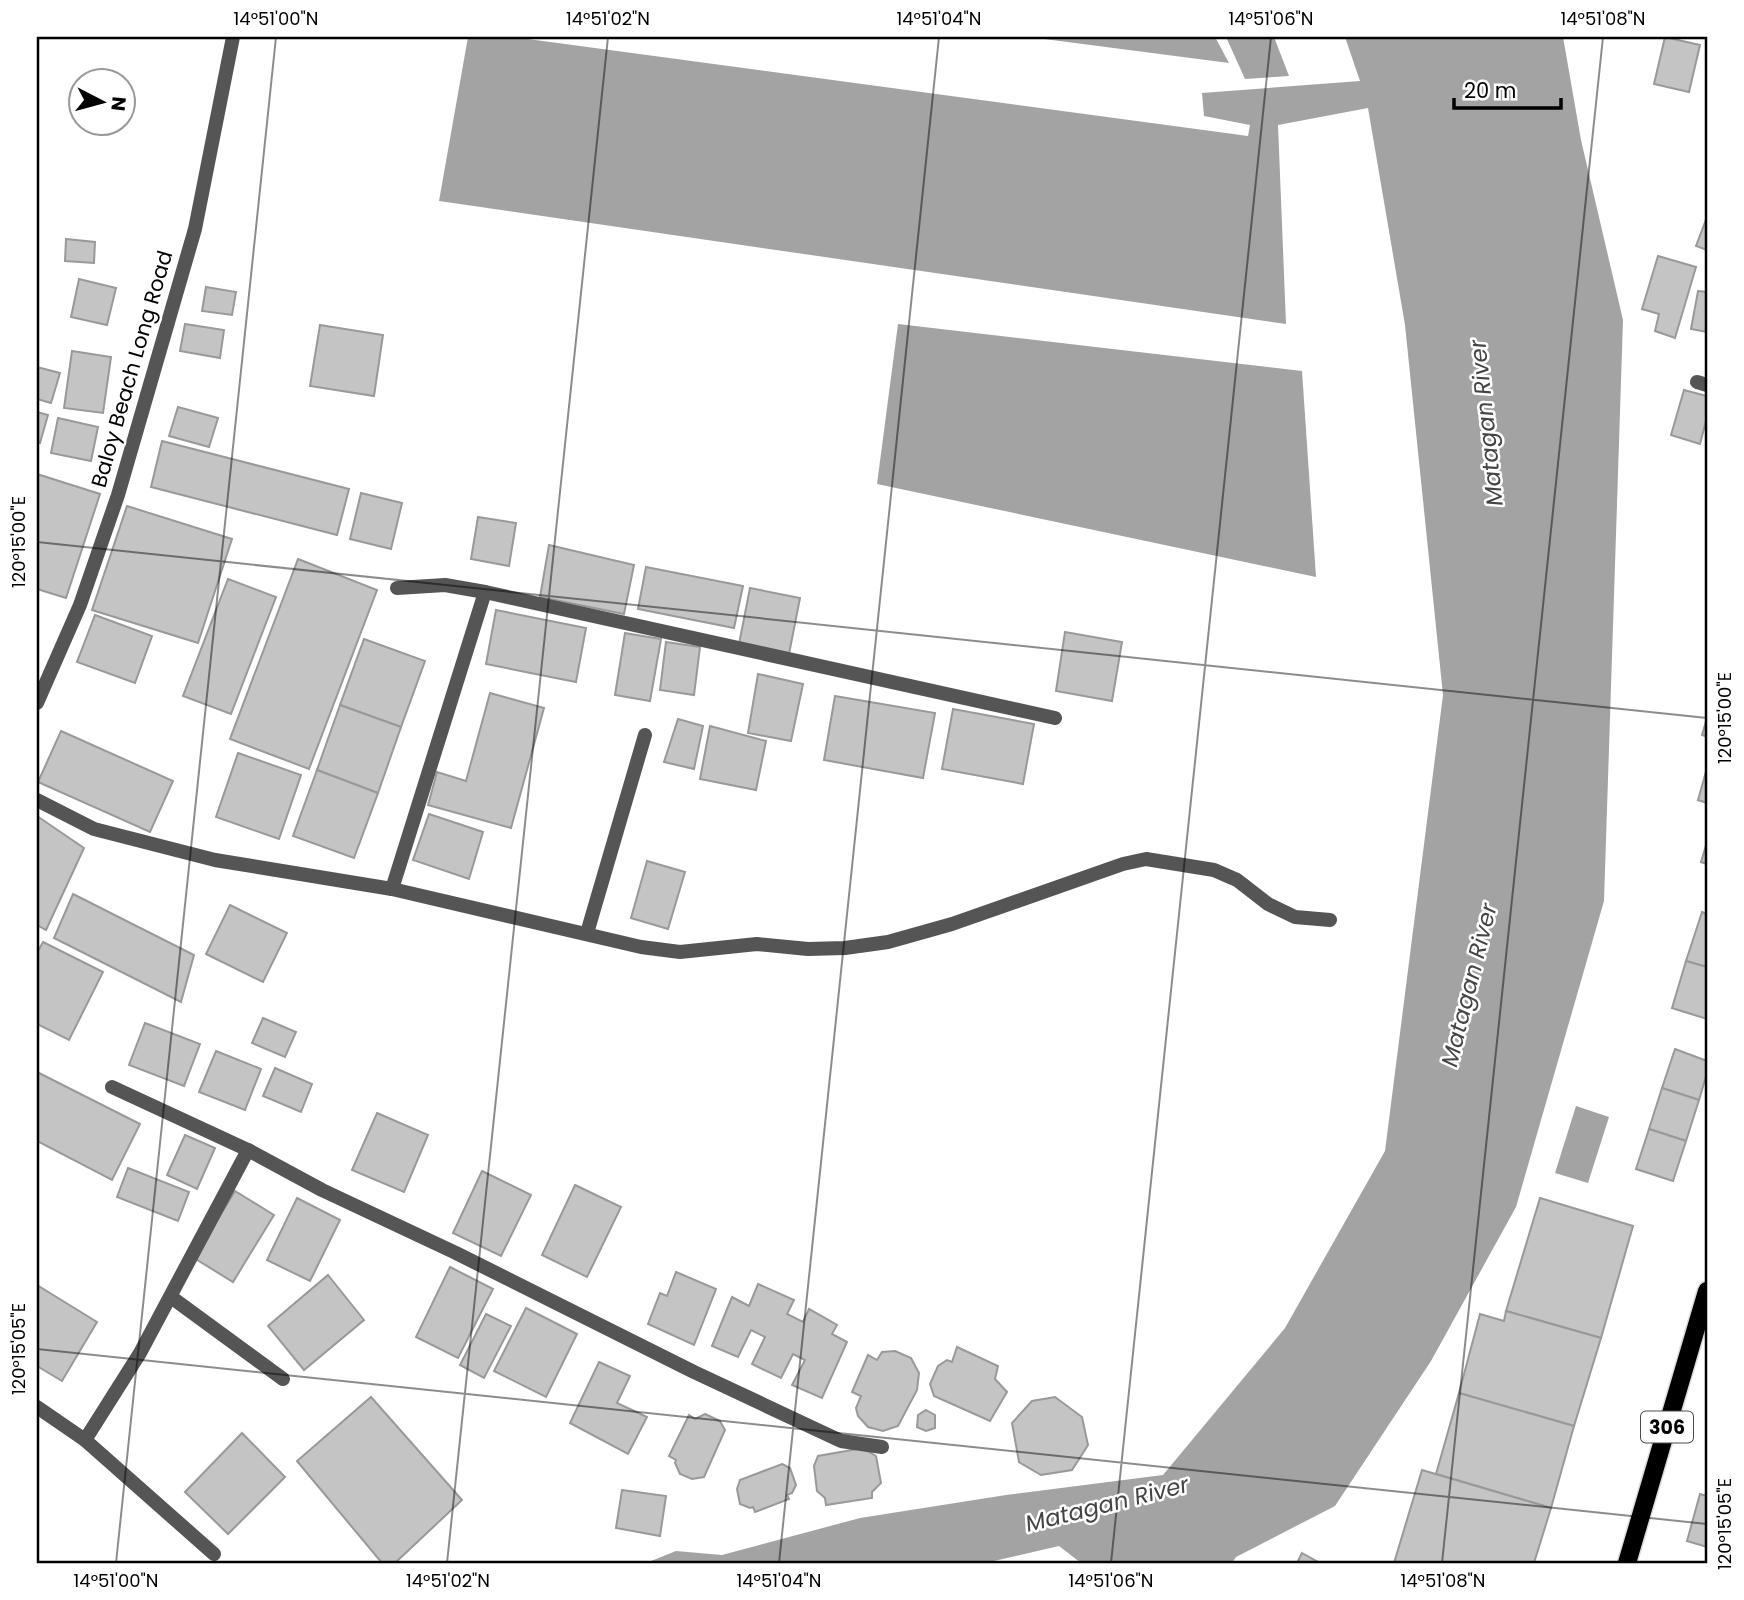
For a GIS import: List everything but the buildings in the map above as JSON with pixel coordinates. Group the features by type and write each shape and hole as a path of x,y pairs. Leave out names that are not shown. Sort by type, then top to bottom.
{"main road":[{"name":"306","path":"1628,1563 1707,1291"}],"street":[{"name":"Baloy Beach Long Road","path":"37,703 80,605 118,495 195,229 233,37"},
{"path":"397,588 445,585 485,592 1055,718"},
{"path":"392,889 485,592"},
{"path":"587,933 645,735"},
{"path":"37,800 94,829 215,860 392,889 641,947 680,952 757,944 845,948 888,942 952,923 1123,864 1146,859 1214,870 1237,880 1268,904 1295,917 1330,920"},
{"path":"112,1087 248,1150 321,1190 456,1253 706,1378 841,1441 882,1447"},
{"path":"85,1440 140,1353 248,1150"},
{"path":"171,1297 283,1379"},
{"path":"37,1408 85,1440 214,1554"}],"water":[{"name":"Matagan River","path":"468,37 513,37 1248,136 1250,125 1204,116 1202,93 1360,81 1345,37 1563,37 1581,140 1623,320 1604,901 1516,1207 1431,1361 1335,1506 1236,1557 1232,1563 1081,1563 1059,1546 985,1563 646,1563 676,1551 722,1555 860,1518 1006,1495 1163,1475 1285,1328 1385,1151 1443,695 1405,325 1368,108 1278,125 1286,324 439,201"},
{"path":"1029,37 1215,37 1229,63"},
{"path":"1226,37 1274,37 1289,76 1245,79"},
{"path":"898,324 1302,371 1316,577 877,484"},
{"path":"1576,1106 1609,1117 1588,1183 1555,1173"}]}
